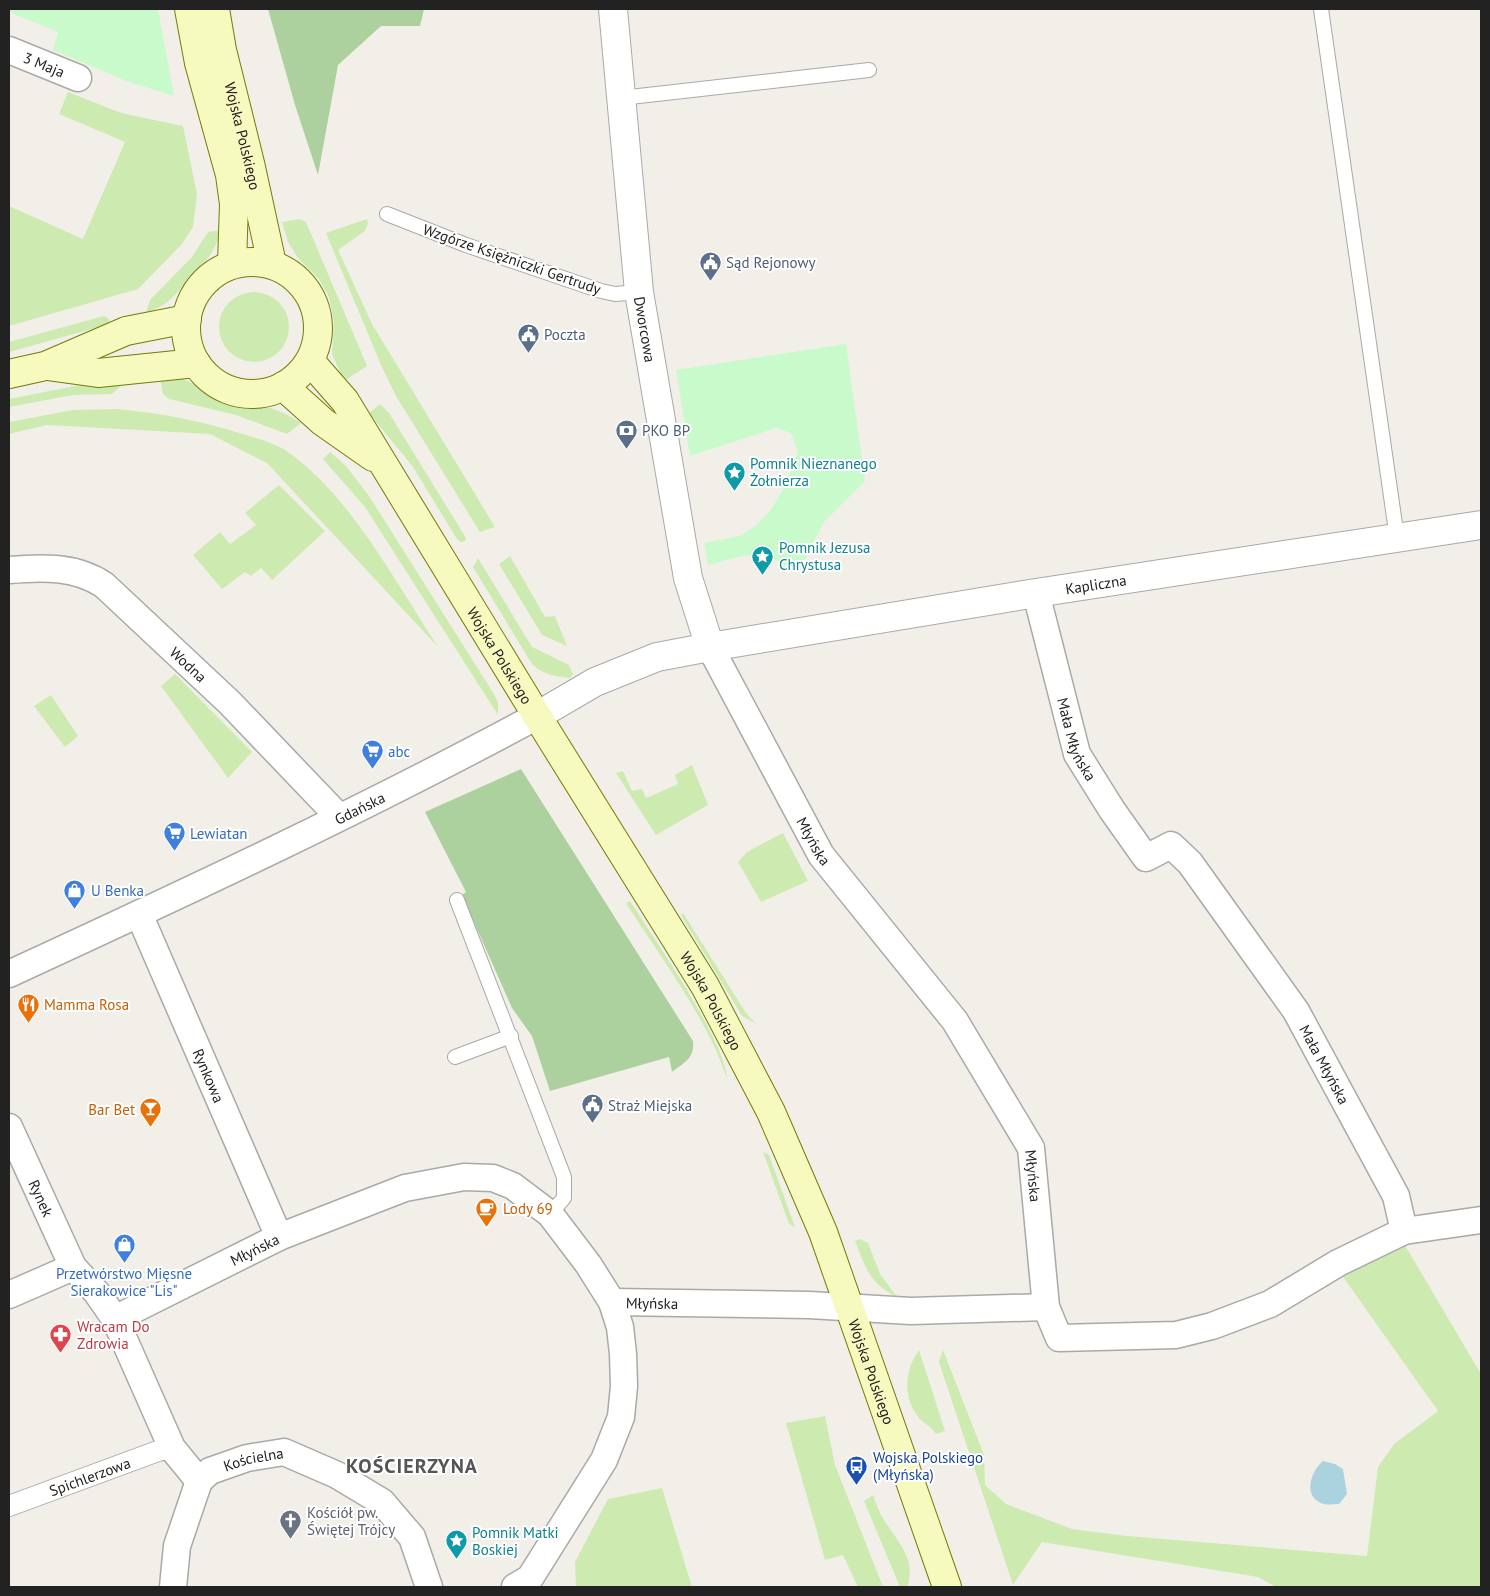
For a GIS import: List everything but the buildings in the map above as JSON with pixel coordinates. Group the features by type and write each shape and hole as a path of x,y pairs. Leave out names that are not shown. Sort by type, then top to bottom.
{"main road":[{"name":"Wojska Polskiego","path":"189,9 199,63 230,175 234,204 232,264"},
{"name":"Wojska Polskiego","path":"215,9 222,50 250,163 272,264"},
{"path":"252,261 272,264 290,273 304,286 314,304 319,323 317,343 310,361 298,376 283,386 268,392 252,394 235,392 206,376 196,363 187,342 187,319 192,300 202,285 216,272 232,264 252,261"},
{"path":"9,374 45,366 126,331 187,319"},
{"name":"Wojska Polskiego","path":"310,361 345,401 537,716 705,986 771,1112 824,1232 947,1587"},
{"path":"45,366 98,373 196,363"},
{"name":"Wojska Polskiego","path":"283,386 323,422 381,462"}],"street":[{"name":"Dworcowa","path":"613,9 639,292 688,578 710,647"},
{"name":"3 Maja","path":"9,50 78,78"},
{"name":"Kapliczna","path":"710,647 1036,593 1481,525"},
{"name":"Wodna","path":"9,570 60,569 91,576 104,585 230,703 340,816"},
{"name":"Mała Młyńska","path":"1036,593 1077,754 1112,810 1146,858 1171,845 1190,863 1296,1011 1396,1196 1404,1231"},
{"name":"Gdańska","path":"9,974 139,914 340,816 537,716 595,682 657,657 710,647"},
{"name":"Młyńska","path":"612,1302 851,1307 911,1311 1046,1307 1031,1148 954,1021 821,855 710,647"},
{"name":"Rynkowa","path":"139,914 278,1236"},
{"name":"Rynek","path":"9,1127 73,1268 97,1294 115,1319"},
{"name":"Młyńska","path":"115,1319 278,1236 405,1188 464,1177 493,1178 513,1186 550,1214 588,1264 612,1302 620,1327 623,1354 624,1386 621,1418 604,1460 526,1584"},
{"path":"1046,1307 1059,1338 1176,1334 1212,1326 1270,1304 1338,1263 1404,1231 1481,1220"},
{"path":"9,1295 73,1268"},
{"path":"115,1319 172,1448 199,1481 177,1546 174,1587"},
{"name":"Spichlerzowa","path":"9,1506 172,1448"},
{"name":"Kościelna","path":"199,1481 210,1471 246,1458 284,1452 337,1475 382,1502 412,1536 429,1587"}],"lane":[{"path":"1321,9 1397,538"},
{"path":"621,98 869,70"},
{"name":"Wzgórze Księżniczki Gertrudy","path":"387,214 466,245 601,291 615,294 639,292"},
{"path":"457,900 511,1036 532,1098 564,1176 564,1198 550,1214"},
{"path":"456,1057 511,1036"}],"green space":[{"path":"9,9 158,9 174,96 126,81 53,50 58,32 9,12"},
{"path":"268,9 424,9 420,26 381,26 338,65 318,175 295,105"},
{"path":"68,92 121,113 183,126 197,194 193,227 182,244 138,289 9,326 9,206 83,239 125,142 59,114"},
{"path":"300,219 306,222 367,366 344,381 332,354 334,321 329,297 319,279 298,258 288,242 282,222"},
{"path":"367,219 368,223 365,231 338,250 372,324 495,527 480,532 396,396 381,365 326,233"},
{"path":"221,230 212,252 175,295 156,309 146,313 150,300 192,257 208,232"},
{"path":"254,292 267,295 279,302 286,314 289,327 286,340 279,352 267,359 254,362 241,359 229,352 222,340 219,327 222,314 229,302 241,295"},
{"path":"104,316 108,318 110,324 9,352 9,342"},
{"path":"846,344 865,481 824,522 802,565 787,566 767,555 755,554 708,565 704,543 739,536 756,526 770,511 783,490 798,452 791,433 776,428 690,456 676,370"},
{"path":"173,376 181,378 232,404 270,408 282,412 301,423 287,434 236,415 169,399 163,394 160,377"},
{"path":"121,380 121,386 112,394 73,395 9,407 9,399 90,383"},
{"path":"380,404 389,413 466,538 465,541 461,542 457,539 413,467 369,413"},
{"path":"116,409 165,415 197,422 261,440 285,450 308,468 350,514 388,568 438,647 267,463 210,434 47,425 9,434 9,422 73,410"},
{"path":"330,452 346,466 369,496 492,691 498,702 498,715 365,507 323,459"},
{"path":"279,485 325,531 272,580 261,568 251,576 245,572 222,589 193,555 220,532 230,544 256,525 245,513"},
{"path":"510,556 545,617 555,616 567,646 542,635 499,564"},
{"path":"478,558 532,647 569,665 573,674 570,678 559,677 541,671 532,664 473,567"},
{"path":"175,674 252,752 228,778 161,686"},
{"path":"51,695 78,736 65,747 34,706"},
{"path":"692,765 708,805 656,835 616,773 623,771 632,791 642,789 646,798 678,784 675,775"},
{"path":"521,769 693,1041 690,1056 672,1072 669,1057 550,1091 532,1036 512,1008 462,895 466,892 425,812"},
{"path":"783,833 808,881 761,902 738,862 747,852"},
{"path":"630,901 671,963 702,1016 715,1041 727,1079 708,1034 682,989 626,903"},
{"path":"683,913 746,1013 756,1024 742,1016 681,915"},
{"path":"763,1152 769,1155 795,1227 789,1224"},
{"path":"859,1239 868,1243 880,1274 897,1297 880,1286 870,1274 855,1241"},
{"path":"1403,1242 1481,1374 1481,1587 1276,1587 1258,1577 1042,1542 1013,1585 939,1362 943,1350 984,1455 985,1485 1006,1504 1072,1529 1127,1536 1367,1556 1378,1467 1394,1444 1438,1411 1341,1274"},
{"path":"919,1350 945,1431 936,1434 918,1417 909,1398 908,1374"},
{"path":"825,1416 835,1465 883,1587 858,1587 843,1555 825,1560 786,1423"},
{"path":"662,1488 692,1587 576,1587 575,1562 608,1499"},
{"path":"873,1495 884,1520 908,1560 910,1568 907,1587 900,1587 864,1501"}],"water":[{"path":"1323,1461 1335,1464 1343,1469 1347,1494 1339,1504 1321,1503 1311,1493 1311,1481 1315,1470"}],"place":[{"name":"Sąd Rejonowy","path":"710,281"},
{"name":"Poczta","path":"528,353"},
{"name":"PKO BP","path":"626,449"},
{"name":"Pomnik Nieznanego Żołnierza","path":"734,491"},
{"name":"Pomnik Jezusa Chrystusa","path":"763,575"},
{"name":"abc","path":"372,770"},
{"name":"Lewiatan","path":"174,852"},
{"name":"U Benka","path":"75,909"},
{"name":"Mamma Rosa","path":"28,1023"},
{"name":"Straż Miejska","path":"592,1124"},
{"name":"Bar Bet","path":"151,1128"},
{"name":"Lody 69","path":"487,1227"},
{"name":"Przetwórstwo Mięsne Sierakowice \"Lis\"","path":"124,1263"},
{"name":"Wracam Do Zdrowia","path":"61,1354"},
{"name":"Wojska Polskiego (Młyńska)","path":"857,1485"},
{"name":"Kościół pw. Świętej Trójcy","path":"291,1540"},
{"name":"Pomnik Matki Boskiej","path":"456,1560"}],"district":[{"name":"KOŚCIERZYNA","path":"412,1466"}]}
